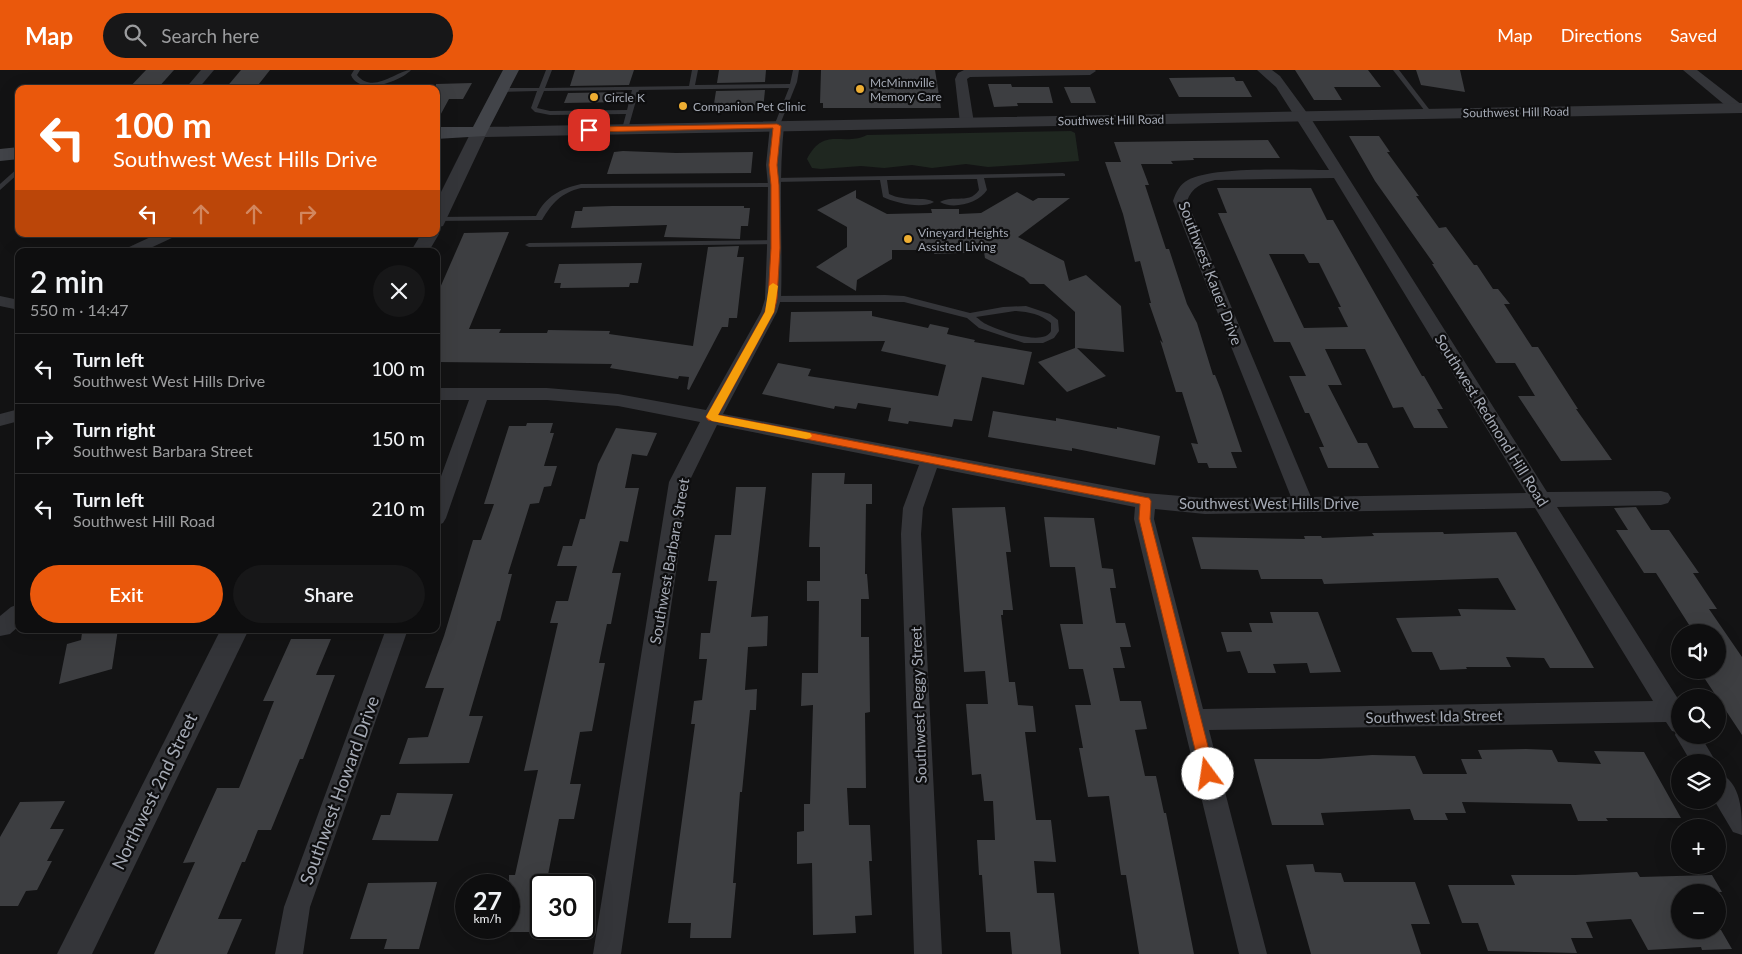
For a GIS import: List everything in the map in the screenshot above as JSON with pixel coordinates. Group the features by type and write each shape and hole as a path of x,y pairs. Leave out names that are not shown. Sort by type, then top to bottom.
{"main road":[{"path":"440,134 479,132 511,70"},
{"path":"0,148 15,150"},
{"path":"0,155 15,152"}],"street":[{"path":"195,85 208,70"},
{"name":"Southwest Redmond Hill Road","path":"1266,70 1276,78 1294,108 1303,116 1671,710"},
{"path":"1689,70 1739,108"},
{"path":"967,123 960,80 962,76 979,72 1090,71"},
{"name":"Southwest Hill Road","path":"479,132 1739,108"},
{"name":"Southwest Barbara Street","path":"607,954 678,490 687,463 769,312 773,299 775,183 773,165 777,126"},
{"path":"466,160 498,143 535,131"},
{"path":"440,215 479,132"},
{"name":"Southwest Kauer Drive","path":"1304,504 1180,201 1182,192 1191,183 1198,179 1215,176 1339,174"},
{"path":"139,248 162,237"},
{"path":"422,248 428,237"},
{"path":"0,301 15,304"},
{"name":"Southwest West Hills Drive","path":"440,394 581,396 618,400 1145,501 1205,506 1661,498"},
{"path":"440,507 481,394"},
{"path":"0,420 15,416"},
{"name":"Southwest Peggy Street","path":"928,954 911,534 913,508 930,460"},
{"path":"1145,501 1144,519 1253,954"},
{"path":"2,627 15,616"},
{"name":"Northwest 2nd Street","path":"74,954 233,633"},
{"name":"Southwest Howard Drive","path":"288,954 297,908 396,633"},
{"name":"Southwest Ida Street","path":"1195,720 1671,718"},
{"path":"1726,797 1742,823"}],"lane":[{"path":"357,70 354,75 355,78 371,83 396,79 408,70"},
{"path":"549,70 534,108 537,111 542,113 630,112"},
{"path":"692,87 695,70"},
{"path":"777,126 796,70"},
{"path":"1396,70 1430,114"},
{"path":"502,90 792,86"},
{"path":"625,129 636,88"},
{"path":"0,188 15,173"},
{"path":"440,225 539,218 544,208 558,193 581,186 1063,175"},
{"path":"944,202 963,202 978,196 983,190 980,177"},
{"path":"883,178 886,195 892,199 908,202 930,202"},
{"path":"529,245 775,242"},
{"path":"773,299 904,299 970,316 982,326 1024,340 1040,341 1051,336 1055,331 1055,322 1041,311 1027,308 984,312 970,316"}],"shaded area":[{"path":"1071,131 1075,133 1079,161 988,167 966,164 932,168 912,165 884,168 861,166 821,169 812,168 807,159 813,149 827,140 858,138 867,135"}],"building":[{"path":"146,70 174,70 161,85 132,85"},
{"path":"241,70 270,70 258,85 228,85"},
{"path":"575,70 634,70 629,85 570,86"},
{"path":"719,70 766,70 765,82 717,83"},
{"name":"McMinnville Memory Care","path":"821,70 935,70 941,108 823,108 823,103 820,103"},
{"path":"1295,70 1368,70 1381,87 1334,87 1342,100 1314,100"},
{"path":"1416,70 1460,70 1465,92 1421,85"},
{"path":"1234,77 1236,81 1243,81 1252,97 1179,97 1169,78"},
{"path":"472,83 463,99 449,99 440,116 440,85 436,84"},
{"path":"988,84 1011,84 1012,87 1049,87 1053,103 1017,103 1018,106 994,107"},
{"path":"1064,87 1090,87 1096,103 1071,103"},
{"path":"765,90 763,110 713,110 716,91"},
{"name":"Circle K","path":"627,92 624,102 564,103 568,93"},
{"path":"1349,136 1379,136 1390,152 1387,152 1419,196 1416,196 1439,228 1446,227 1474,265 1477,265 1493,289 1498,289 1510,304 1504,304 1532,347 1538,347 1578,409 1576,409 1612,460 1561,461 1518,396 1535,396 1515,363 1496,363 1432,264 1434,264 1375,181"},
{"path":"1268,140 1280,158 1193,158 1194,160 1171,161 1173,164 1141,164 1149,185 1145,185 1166,249 1169,249 1187,304 1197,323 1213,375 1215,375 1221,390 1242,452 1231,452 1237,468 1209,468 1207,463 1198,463 1191,443 1198,444 1182,392 1176,392 1160,340 1163,343 1149,303 1151,303 1140,261 1135,262 1123,214 1105,162 1121,162 1114,142"},
{"path":"614,152 676,153 753,152 751,173 607,174"},
{"path":"1217,188 1311,188 1327,220 1333,220 1422,376 1424,376 1443,409 1437,409 1448,428 1414,428 1403,407 1393,408 1365,349 1325,349 1342,385 1328,385 1358,443 1367,443 1379,468 1328,468 1319,447 1324,447 1309,413 1305,413 1289,376 1306,376 1290,342 1274,342 1218,213 1227,213","holes":["1269,254 1304,254 1309,263 1319,263 1341,307 1338,307 1348,327 1304,328"]},
{"name":"Vineyard Heights Assisted Living","path":"856,190 856,198 887,214 932,213 931,209 959,209 959,214 981,213 1017,192 1033,201 1038,198 1070,198 1018,237 1064,261 1069,281 1086,275 1121,306 1124,352 1077,348 1106,376 1067,392 1038,362 1075,348 1075,312 1044,284 1030,284 1024,278 985,258 984,252 934,254 934,251 926,250 892,250 892,259 857,280 856,291 816,267 847,247 847,227 817,210"},
{"path":"744,206 744,208 750,208 748,226 741,226 740,239 664,237 667,225 571,228 575,211 582,211 583,207"},
{"path":"509,232 469,329 501,329 499,333 547,333 548,330 610,331 609,334 693,346 708,247 739,246 737,257 744,257 737,318 729,318 728,327 722,327 689,390 687,389 689,377 679,376 678,379 610,368 612,364 440,362 440,288 464,233"},
{"path":"642,263 638,283 630,283 629,287 560,288 561,283 554,283 559,264"},
{"path":"872,311 872,316 928,328 930,324 949,328 947,334 975,340 974,342 1032,352 1024,385 982,377 972,421 954,419 952,427 909,421 908,424 888,421 891,408 858,403 856,409 835,406 834,409 762,394 778,363 811,369 808,376 938,396 946,365 881,351 885,341 789,342 791,312"},
{"path":"993,411 1056,421 1056,418 1117,429 1117,427 1160,436 1155,465 1072,448 1072,451 988,437"},
{"path":"527,423 553,423 550,433 554,433 544,466 557,466 551,486 544,487 539,503 530,504 508,574 512,574 500,621 497,621 469,716 483,716 469,763 399,764 408,738 428,737 444,688 425,688 444,636 473,540 481,540 494,504 484,504 509,426 526,426"},
{"path":"616,428 657,433 647,456 632,454 625,488 639,488 628,542 620,541 612,573 621,573 611,624 607,624 599,663 605,663 592,731 580,732 570,784 581,784 574,819 559,819 548,874 530,874 530,932 520,932 520,874 515,874 538,770 524,771 558,623 550,623 556,601 568,601 577,566 557,566 563,546 572,546 580,519 585,519 598,464"},
{"path":"812,473 845,473 844,484 872,484 872,504 866,504 865,574 867,574 869,599 861,599 861,637 869,637 870,712 865,713 866,788 847,788 849,825 870,825 872,861 869,861 872,915 855,916 856,933 813,935 812,863 797,864 797,832 804,831 804,804 810,804 813,705 801,706 802,673 818,673 819,601 807,601 807,581 820,581 820,547 809,547"},
{"path":"736,487 766,487 751,617 768,616 767,646 748,647 745,690 757,689 756,710 750,710 742,792 740,792 733,883 736,883 731,938 690,938 691,923 668,923 695,724 691,724 694,701 702,700 707,659 699,659 701,633 710,633 717,581 708,581 715,535 731,535"},
{"path":"1005,507 1011,552 1006,552 1013,610 1003,610 1003,615 1001,615 1009,682 1015,682 1018,705 1033,706 1036,732 1025,732 1036,820 1051,820 1056,862 1034,861 1037,893 1054,893 1061,954 1012,954 1010,932 986,932 982,875 979,875 977,840 995,840 993,801 984,801 981,774 972,775 966,704 988,704 985,671 964,672 952,508"},
{"path":"1636,507 1651,530 1669,530 1699,573 1693,573 1717,609 1709,609 1719,624 1689,624 1656,573 1644,573 1616,530 1628,530 1614,508"},
{"path":"1044,517 1094,518 1102,568 1113,569 1116,588 1110,588 1116,623 1125,623 1131,647 1120,647 1125,668 1113,668 1120,701 1141,701 1147,729 1135,730 1145,776 1156,776 1164,813 1166,813 1194,954 1139,954 1126,875 1121,875 1109,796 1088,797 1079,748 1083,748 1075,705 1091,705 1083,669 1069,669 1060,624 1083,624 1075,567 1050,567"},
{"path":"1443,532 1444,534 1516,532 1594,668 1550,668 1544,658 1506,657 1511,667 1466,667 1467,669 1440,670 1432,652 1412,652 1396,618 1461,616 1458,609 1516,610 1498,578 1324,584 1322,579 1261,579 1258,570 1201,569 1192,537 1305,539 1304,536 1321,536 1322,538 1374,536 1372,533"},
{"path":"1270,612 1318,612 1341,672 1310,673 1307,663 1273,664 1276,673 1248,673 1240,651 1227,652 1221,632 1252,632 1249,623 1273,623"},
{"path":"82,633 117,633 112,669 59,684 67,644 81,640"},
{"path":"1726,634 1742,657 1742,735 1726,711 1726,689 1712,689 1705,679 1726,679"},
{"path":"291,639 331,639 316,675 335,675 303,759 300,759 271,830 258,830 218,919 242,919 227,954 154,954 195,862 183,863 217,788 239,788 274,701 263,701"},
{"path":"1478,750 1552,750 1558,762 1601,764 1594,751 1644,752 1671,800 1671,809 1676,809 1681,818 1606,818 1608,821 1578,821 1571,804 1462,802 1466,813 1445,813 1448,820 1414,820 1410,809 1321,813 1324,825 1272,825 1254,759 1319,759 1372,755 1415,756 1423,774 1467,774 1461,759 1482,759"},
{"path":"397,793 453,794 438,841 372,840 381,815 390,815"},
{"path":"65,801 50,829 64,829 47,861 52,861 37,890 26,891 18,906 0,906 0,837 20,802"},
{"path":"1313,864 1315,872 1341,873 1344,882 1415,882 1430,924 1411,924 1421,954 1311,954 1286,865"},
{"path":"1637,872 1640,877 1712,875 1717,884 1671,884 1671,939 1726,939 1732,949 1702,950 1701,947 1648,950 1631,919 1586,922 1593,938 1571,938 1577,953 1488,951 1478,923 1462,923 1448,885 1515,885 1511,875 1575,875"},
{"path":"437,882 419,949 384,949 387,939 350,939 368,883"}],"slow traffic":[{"path":"773,286 773,299 769,312 712,417 806,436"}],"place":[{"name":"McMinnville Memory Care","path":"860,89"},
{"name":"Circle K","path":"594,97"},
{"name":"Companion Pet Clinic","path":"683,106"},
{"name":"Vineyard Heights Assisted Living","path":"908,239"}],"route":[{"path":"589,130 777,126 773,165 776,248 773,299 769,312 712,417 1145,501 1144,519 1208,774"}]}
